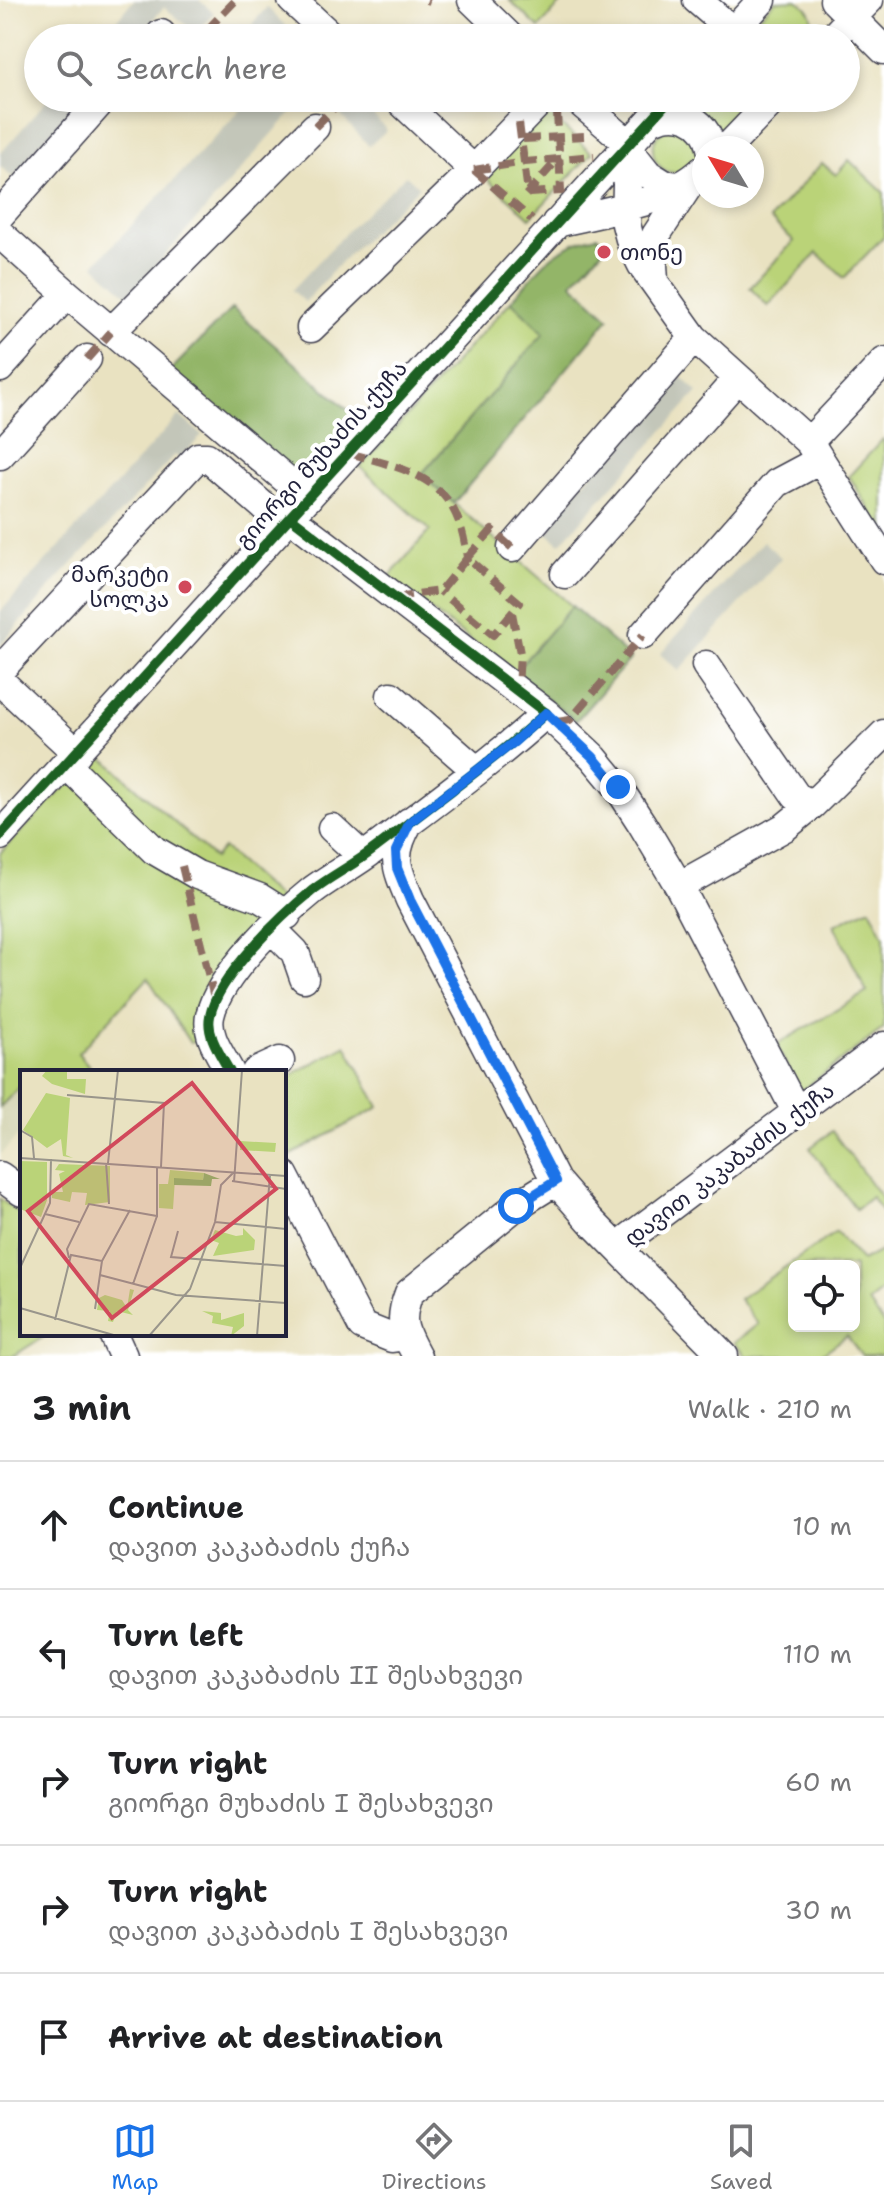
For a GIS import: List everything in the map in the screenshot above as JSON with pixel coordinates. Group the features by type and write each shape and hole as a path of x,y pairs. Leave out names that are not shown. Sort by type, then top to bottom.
{"street":[{"path":"292,0 318,24"},
{"path":"472,0 497,24"},
{"path":"697,0 720,24"},
{"path":"739,24 762,0"},
{"path":"860,27 884,50"},
{"path":"0,215 92,112"},
{"path":"412,112 474,170"},
{"path":"311,328 530,112"},
{"path":"591,112 628,143 648,174 664,184 691,178"},
{"name":"გიორგი მუხაძის ქუჩა","path":"0,836 658,112"},
{"path":"739,136 762,112"},
{"path":"650,121 672,114 684,116 696,121 707,136"},
{"path":"111,332 315,127"},
{"path":"628,143 624,205 631,243 654,282 694,338 814,451 884,560"},
{"path":"556,223 624,205 691,178"},
{"path":"654,282 652,249 656,235 691,178"},
{"name":"გიორგი მუხაძის ქუჩა","path":"0,234 111,332 294,513"},
{"path":"0,368 67,294"},
{"path":"512,548 694,338"},
{"path":"0,455 87,359"},
{"path":"643,635 777,483 814,451 884,362"},
{"path":"565,574 738,378"},
{"path":"0,670 198,457 207,457 294,513 546,713 593,757 618,787 679,886 797,1113"},
{"path":"706,665 796,796 812,805"},
{"path":"0,681 154,850 197,875 260,898 279,922 304,978"},
{"path":"391,696 476,770"},
{"path":"229,1070 212,1038 210,1014 221,990 239,964 313,891 410,822 514,742 546,713"},
{"path":"679,886 785,827 812,805 884,734"},
{"name":"დავით კაკაბაძის ქუჩა","path":"410,822 396,851 397,868 410,900 556,1181 617,1247 884,1046"},
{"path":"332,828 363,857"},
{"path":"0,1176 20,1191"},
{"path":"286,1179 362,1326 412,1346"},
{"path":"412,1346 401,1313 409,1293 516,1206 556,1181"},
{"path":"617,1247 724,1356"},
{"path":"114,1336 123,1356"}],"shaded area":[{"path":"134,0 199,0 214,13 204,24 185,24 164,7 149,24 113,24"},
{"path":"267,7 283,24 252,24"},
{"path":"37,112 72,112 13,178 0,166 0,154"},
{"path":"239,112 292,112 129,296 94,265"},
{"path":"338,112 370,112 387,130 369,146"},
{"path":"406,175 419,187 339,264 305,302 292,290 353,225"},
{"path":"680,376 698,392 560,544 542,529"},
{"path":"179,415 202,435 180,459 175,455 57,580 0,646 0,612"},
{"path":"763,541 781,558 679,671 660,654"},
{"path":"0,1062 20,1081 20,1133 0,1155"}],"green space":[{"path":"509,0 564,0 543,24 535,24"},
{"path":"796,0 806,7 814,24 753,24 775,1"},
{"path":"543,112 547,112 592,153 530,218 485,177"},
{"path":"688,112 747,112 726,136 717,136"},
{"path":"676,127 693,133 692,168 676,173 659,167 653,150 659,133"},
{"path":"849,160 884,193 884,236 844,278 817,253 768,306 750,288 794,241 770,219 822,163 836,175"},
{"path":"597,236 607,245 572,283 609,318 454,503 421,475 544,333 511,301 557,252"},
{"path":"511,301 545,332 421,475 572,606 514,673 388,578 430,530 360,467"},
{"path":"232,308 361,421 315,473 295,476 170,371"},
{"path":"884,440 884,533 849,476"},
{"path":"572,606 631,658 576,721 514,673"},
{"path":"98,753 214,858 223,848 284,903 200,1039 190,1043 148,978 78,1053 92,1070 20,1070 20,1086 0,1107 0,853"},
{"path":"870,908 884,936 884,1028 800,1092 776,1045 867,992 834,925"},
{"path":"346,1045 379,1107 286,1158 286,1078"},
{"path":"832,1131 884,1201 884,1214 871,1197 856,1209 810,1148"},
{"path":"0,1199 20,1214 20,1336 45,1336 13,1356 0,1356"},
{"path":"836,1232 862,1261 884,1249 884,1289 868,1302 884,1324 884,1356 862,1356 847,1336 819,1356 746,1356 734,1343 758,1324 739,1299 788,1265 788,1332 860,1332 860,1260 795,1260"}],"marked path":[{"path":"213,24 236,0"},
{"path":"315,127 330,112"},
{"path":"519,123 528,193 561,191 557,112"},
{"path":"523,139 584,136"},
{"path":"474,170 594,156"},
{"path":"526,195 558,159"},
{"path":"474,170 532,220"},
{"path":"87,359 111,332"},
{"path":"349,453 394,466 430,483 454,511 467,558"},
{"path":"467,558 492,530 512,548"},
{"path":"395,597 440,591 467,558 520,603 493,635 440,591"},
{"path":"512,613 520,653 518,689"},
{"path":"557,722 570,720 643,635"},
{"path":"182,866 215,1002"}],"cycle path":[{"path":"0,836 658,112"},
{"path":"229,1070 212,1038 210,1016 225,983 253,947 313,890 440,800 546,713 290,517"}],"place":[{"name":"თონე","path":"604,252"},
{"name":"მარკეტი სოლკა","path":"185,587"}],"route":[{"path":"516,1206 556,1181 410,900 397,868 396,851 410,822 514,742 546,713 593,757 618,787"}]}
